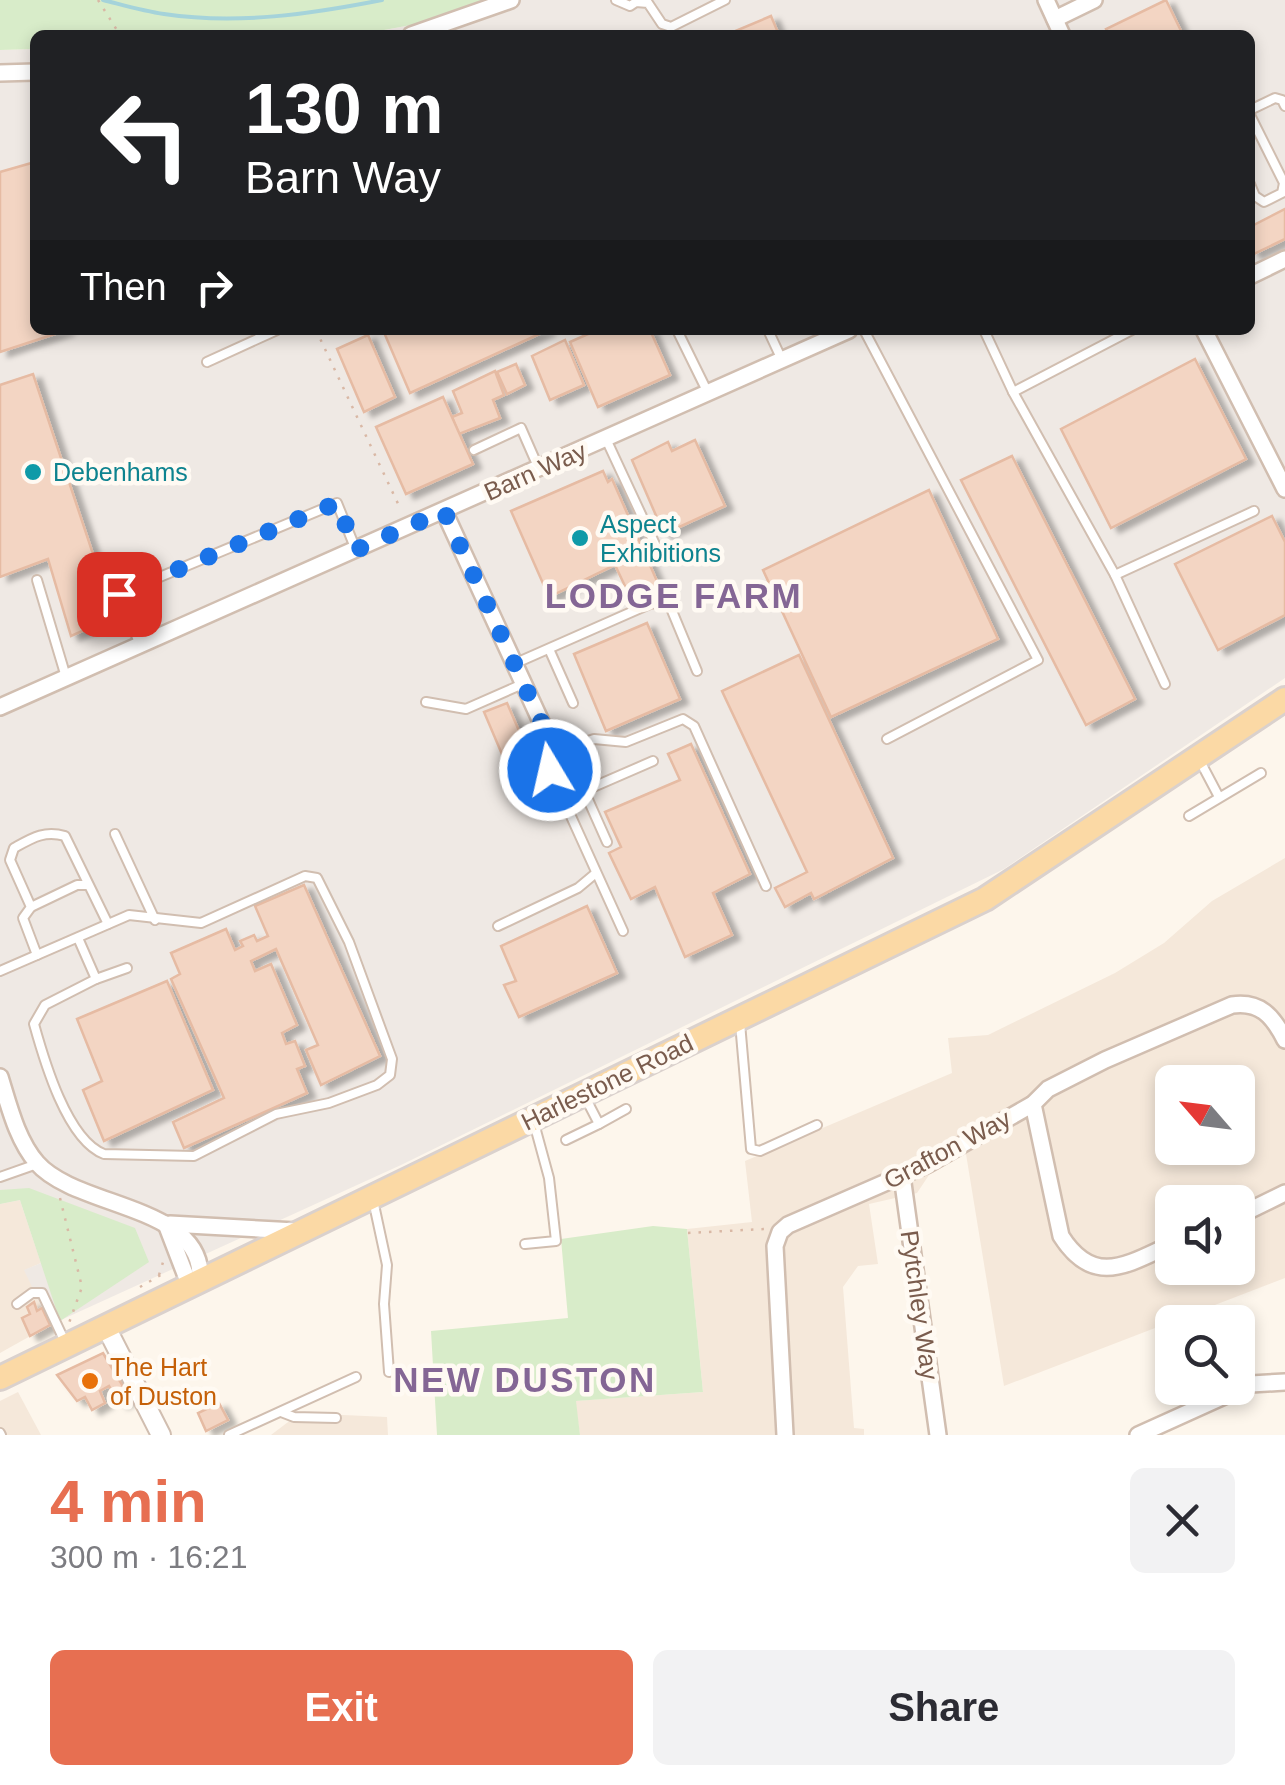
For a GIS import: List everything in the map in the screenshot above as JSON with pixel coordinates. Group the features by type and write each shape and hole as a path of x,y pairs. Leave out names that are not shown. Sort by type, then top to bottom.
{"main road":[{"name":"Harlestone Road","path":"1,1374 67,1337 106,1327 985,899 1285,699"}],"street":[{"path":"457,28 512,0"},
{"path":"1046,0 1060,30"},
{"path":"1055,19 1094,0"},
{"path":"0,74 30,72"},
{"path":"1255,274 1285,259"},
{"name":"Barn Way","path":"0,707 838,335"},
{"path":"1207,335 1285,489"},
{"path":"444,511 560,750"},
{"name":"Grafton Way","path":"780,1232 902,1176 1033,1104 1048,1089 1105,1060 1232,1005 1248,1003 1263,1010 1275,1020 1285,1040"},
{"path":"0,1078 20,1133 37,1164 65,1185 166,1224 183,1235 200,1267 194,1281"},
{"path":"1033,1104 1061,1236 1070,1250 1090,1266 1116,1269 1155,1252"},
{"name":"Pytchley Way","path":"902,1176 938,1435"},
{"path":"1255,1207 1285,1192"},
{"path":"166,1224 297,1231"},
{"path":"780,1232 775,1264 784,1435"},
{"path":"106,1327 161,1435"},
{"path":"1138,1435 1251,1384 1285,1382"}],"lane":[{"path":"616,0 630,6 636,2 648,4 662,24 670,27 726,0"},
{"path":"1255,110 1275,98 1285,106"},
{"path":"1255,123 1284,183 1282,192 1264,202 1255,196"},
{"path":"207,362 266,335"},
{"path":"679,335 708,393"},
{"path":"770,335 782,360"},
{"path":"867,335 1038,660 887,740"},
{"path":"986,335 1013,392 1114,575 1164,684"},
{"path":"1013,392 1122,335"},
{"path":"474,450 521,428 539,469"},
{"path":"606,438 660,556"},
{"path":"140,645 119,594 337,503 356,550"},
{"path":"1114,575 1254,510"},
{"path":"38,580 67,678"},
{"path":"516,663 652,603 670,606 697,671"},
{"path":"549,648 573,703"},
{"path":"426,702 466,708 525,683"},
{"path":"623,931 550,770 560,750 594,739 626,742 683,719 694,726 766,886"},
{"path":"560,750 607,842"},
{"path":"1198,758 1219,797"},
{"path":"584,791 653,761"},
{"path":"1189,816 1262,772"},
{"path":"31,907 10,860 14,848 51,832 65,836 108,924"},
{"path":"116,834 154,920"},
{"path":"498,926 578,888 596,873"},
{"path":"0,970 128,915 201,923 306,876 317,878 349,942 392,1059 390,1075 377,1086 329,1103 276,1114 194,1156 104,1154 94,1150 69,1116 50,1076 34,1024 46,1005 127,968"},
{"path":"36,955 23,918 31,907 87,884"},
{"path":"78,938 96,980"},
{"path":"740,1018 751,1149 760,1151 817,1125"},
{"path":"583,1094 599,1124"},
{"path":"566,1140 626,1109"},
{"path":"525,1244 556,1242 549,1178 533,1119"},
{"path":"0,1177 37,1164"},
{"path":"371,1196 387,1265 384,1304 389,1372"},
{"path":"17,1304 32,1293 42,1294 67,1337"},
{"path":"230,1435 356,1376"},
{"path":"281,1412 294,1417 336,1418"}],"path":[{"path":"98,0 117,30"},
{"path":"318,335 409,527"},
{"path":"60,1198 82,1287 67,1337"},
{"path":"688,1233 751,1228 780,1232"}],"shaded area":[{"path":"484,0 1285,0 1285,678 1004,869 401,1165 50,1325 24,1270 41,1263 20,1200 0,1204 0,50 30,49 30,335 1255,335 1255,30 384,30 422,23"},
{"path":"1285,858 1285,1278 1215,1305 1155,1305 1155,1328 1004,1386 966,1154 929,1175 917,1193 869,1204 878,1264 858,1266 843,1287 854,1428 864,1429 864,1435 580,1435 575,1401 703,1392 687,1229 752,1222 745,1161 952,1073 948,1038 988,1035 1115,973 1164,943 1212,901"},
{"path":"20,1200 41,1263 25,1270 50,1325 0,1353 0,1204"},
{"path":"18,1392 41,1435 0,1435 0,1401"},
{"path":"300,1413 387,1417 388,1435 271,1435"}],"green space":[{"path":"0,0 484,0 422,23 384,30 30,30 30,49 0,50"},
{"path":"29,1188 135,1228 149,1262 60,1321 20,1200 0,1204 0,1190"},
{"path":"653,1226 687,1229 703,1392 576,1401 580,1435 437,1435 431,1331 568,1318 561,1239"}],"building":[{"path":"1166,0 1181,30 1106,30"},
{"path":"771,16 777,30 738,30"},
{"path":"30,163 30,335 52,335 0,352 0,172"},
{"path":"1285,209 1285,239 1255,254 1255,224"},
{"path":"368,335 395,397 364,412 337,349"},
{"path":"385,335 537,335 410,393"},
{"path":"586,335 652,335 670,375 598,407 570,342"},
{"path":"565,340 584,385 550,400 532,356"},
{"path":"1195,359 1246,459 1111,528 1061,429"},
{"path":"516,364 525,385 507,394 497,372"},
{"path":"495,371 504,395 493,400 500,418 459,434 452,417 462,413 453,391"},
{"name":"Debenhams","path":"33,374 114,617 71,636 48,559 0,577 0,385"},
{"path":"443,397 473,464 406,494 376,427"},
{"path":"695,440 725,506 664,534 632,460 668,442 672,451"},
{"path":"1012,456 1135,699 1086,725 961,480"},
{"name":"Aspect Exhibitions","path":"603,471 608,482 612,479 660,588 633,603 615,565 549,597 511,511"},
{"path":"929,490 998,639 831,717 763,570"},
{"path":"1272,516 1285,542 1285,615 1218,650 1175,564"},
{"path":"647,623 680,699 606,731 574,654"},
{"path":"799,655 893,858 814,899 811,893 785,907 775,888 807,872 722,691"},
{"path":"507,703 529,754 507,766 484,712"},
{"path":"691,744 750,874 713,893 732,935 685,957 655,887 631,899 609,853 621,847 605,812 680,780 668,754"},
{"path":"304,885 380,1056 321,1085 306,1050 318,1045 276,949 251,961 255,971 271,964 297,1025 282,1033 286,1044 295,1041 305,1066 297,1069 307,1093 184,1148 173,1122 224,1098 171,979 180,974 171,953 226,929 235,950 243,946 240,941 254,935 257,941 268,936 255,906"},
{"path":"587,906 617,973 519,1017 504,985 516,981 501,946"},
{"path":"167,981 213,1090 104,1141 83,1090 102,1081 77,1019"},
{"path":"34,1302 37,1311 42,1308 50,1325 30,1336 22,1318 30,1314 27,1307"},
{"name":"The Hart of Duston","path":"103,1353 130,1398 120,1404 109,1386 100,1391 105,1403 92,1410 85,1397 77,1401 57,1375"},
{"path":"219,1403 228,1420 206,1431 198,1413"}],"waterway":[{"path":"103,0 164,14 219,18 301,13 382,0"}],"place":[{"name":"Debenhams","path":"33,472"},
{"name":"Aspect Exhibitions","path":"580,538"},
{"name":"The Hart of Duston","path":"90,1381"}],"district":[{"name":"LODGE FARM","path":"674,595"},
{"name":"NEW DUSTON","path":"525,1379"}],"route":[{"path":"119,594 337,503 356,550 444,511 555,752 550,770"}]}
